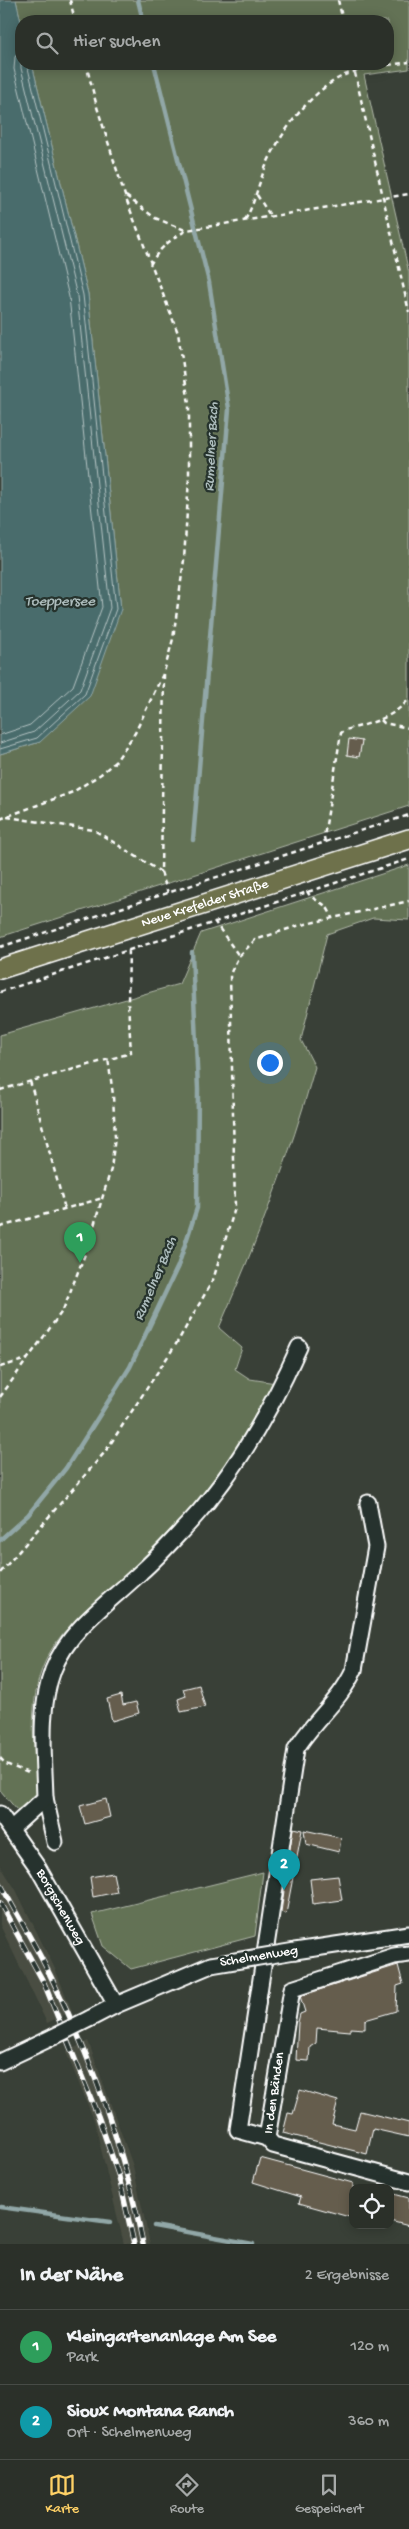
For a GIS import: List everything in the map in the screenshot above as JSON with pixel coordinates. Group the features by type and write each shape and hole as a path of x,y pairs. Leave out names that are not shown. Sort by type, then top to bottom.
{"main road":[{"name":"Neue Krefelder Straße","path":"0,968 183,912 409,839"}],"street":[{"path":"55,1842 45,1798 46,1692 63,1650 78,1630 142,1572 190,1521 237,1462 264,1419 299,1347"},
{"path":"266,2138 238,2130 296,1749 305,1733 348,1683 354,1670 376,1547 368,1503"},
{"path":"12,1828 45,1798"},
{"name":"Borgschenweg","path":"0,1814 12,1828 38,1868 116,2005"},
{"name":"Schelmenweg","path":"0,2062 116,2005 211,1965 409,1934"},
{"name":"In den Bänden","path":"409,1954 394,1956 292,1989 266,2138 273,2145 409,2182"}],"path":[{"path":"70,0 74,15"},
{"path":"338,0 342,15"},
{"path":"394,64 409,62"},
{"path":"0,819 73,792 116,761 135,733 164,672 173,640 184,560 189,404 178,333 150,266 124,193 88,70"},
{"path":"245,220 257,195 266,166 297,116 316,95 337,79 361,70"},
{"path":"355,71 409,312"},
{"path":"124,193 129,200 155,218 169,226 187,230"},
{"path":"150,266 158,251 170,240 187,230 409,194"},
{"path":"257,195 271,217"},
{"path":"164,672 161,872 168,893"},
{"path":"325,842 324,837 341,733 381,720 401,708 409,699"},
{"path":"381,720 384,723 409,728"},
{"path":"0,947 409,815"},
{"path":"7,817 94,830 161,872"},
{"path":"0,992 409,859"},
{"path":"307,891 309,896 322,902 331,913 332,919"},
{"path":"0,1572 105,1452 178,1341 213,1280 235,1208 230,974 239,956 255,940 297,926 409,901"},
{"path":"214,921 239,956"},
{"path":"0,1090 131,1053 128,1002 130,927"},
{"path":"0,1397 63,1310 87,1249 111,1169 115,1137 113,1095 108,1058"},
{"path":"30,1081 65,1208"},
{"path":"0,1228 103,1198"},
{"path":"0,1367 29,1358"},
{"path":"0,1758 27,1774 45,1774"}],"shaded area":[{"path":"0,1865 16,1890 55,1969 72,2011 47,2023 0,1925"},
{"path":"88,2041 133,2166 150,2244 124,2244 94,2120 66,2052"}],"green space":[{"path":"16,0 409,0 409,69 364,75 409,273 409,806 0,937 0,754 40,742 121,609 88,294 33,70 394,70 394,15 19,15"},
{"path":"409,865 409,920 373,918 327,934 301,1040 315,1067 295,1134 272,1199 219,1328 242,1348 235,1369 250,1379 276,1383 231,1456 193,1507 113,1587 66,1630 51,1650 39,1677 34,1710 33,1727 38,1794 17,1810 0,1790 0,1035 179,984 201,933"},
{"path":"263,1872 255,1936 131,1969 103,1946 92,1914"}],"water":[{"name":"Toeppersee","path":"0,0 16,0 19,15 15,15 15,70 33,70 88,294 121,609 90,696 40,742 0,754"}],"building":[{"path":"349,739 362,741 359,757 347,755"},
{"path":"199,1685 205,1707 181,1712 178,1699 186,1696 183,1689"},
{"path":"121,1695 123,1705 136,1702 139,1713 112,1721 107,1699"},
{"path":"106,1799 110,1817 85,1824 80,1806"},
{"path":"293,1828 302,1830 286,1914 281,1912"},
{"path":"304,1830 341,1838 339,1852 306,1844"},
{"path":"113,1873 117,1892 93,1897 90,1877"},
{"path":"338,1876 342,1900 313,1904 310,1879"},
{"path":"398,1965 403,1984 397,1986 396,2011 365,2020 365,2029 350,2028 350,2031 317,2028 316,2043 310,2047 309,2061 296,2060 298,2022 300,2014 305,2012 300,1996"},
{"path":"300,2090 338,2101 332,2124 355,2129 360,2111 409,2123 409,2137 373,2129 367,2154 283,2133 288,2113 293,2114"},
{"path":"260,2158 353,2183 349,2184 349,2217 299,2203 301,2197 253,2182"},
{"path":"394,2194 409,2198 409,2226 394,2222"}],"waterway":[{"name":"Rumelner Bach","path":"138,0 142,15"},
{"name":"Rumelner Bach","path":"156,70 209,282 229,409 193,840"},
{"name":"Rumelner Bach","path":"0,1540 28,1515 66,1468 130,1367 178,1266 197,1208 198,1089 192,952"},
{"path":"0,2207 110,2222"},
{"path":"154,2226 253,2244"}],"railway":[{"path":"0,1883 52,1979 94,2075 127,2176 143,2244"},
{"path":"0,1903 44,1983 98,2116 119,2177 134,2244"}],"place":[{"name":"Kleingartenanlage Am See","path":"80,1263"},
{"name":"Sioux Montana Ranch","path":"284,1890"}]}
